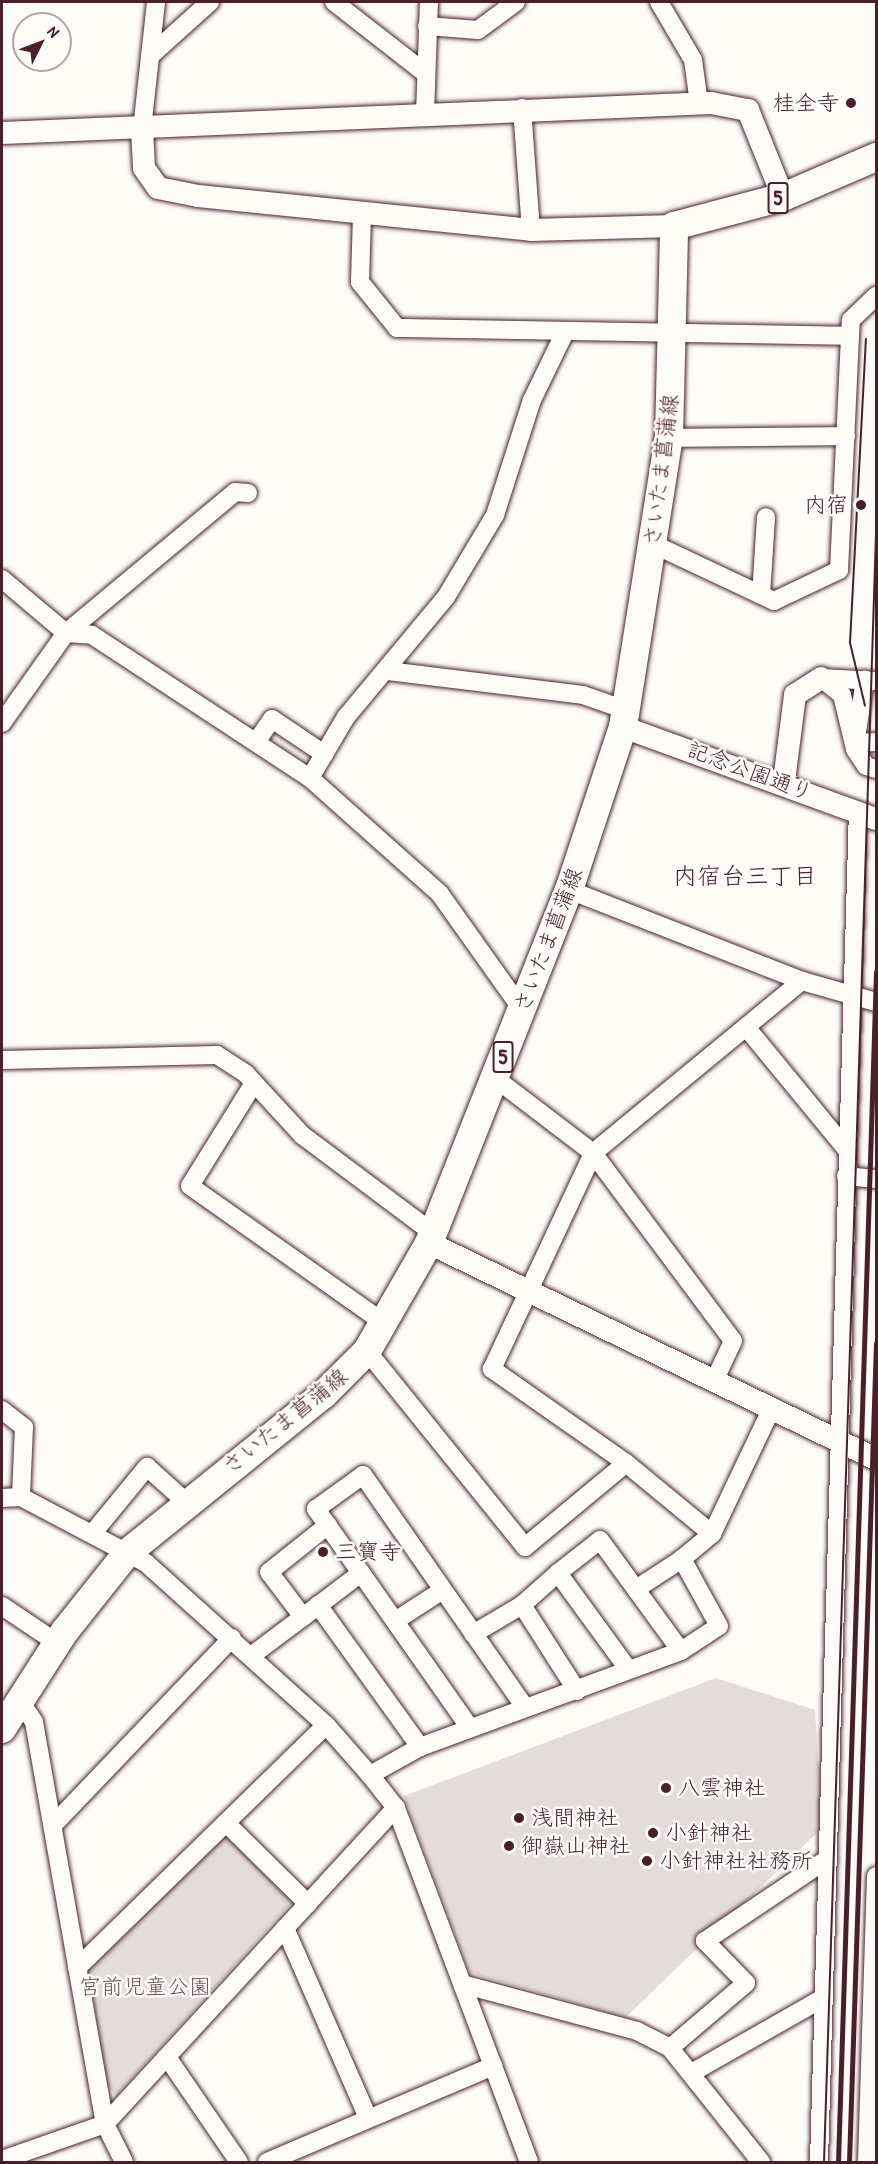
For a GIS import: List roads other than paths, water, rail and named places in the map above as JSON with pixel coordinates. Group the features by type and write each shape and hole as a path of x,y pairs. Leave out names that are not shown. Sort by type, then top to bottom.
{"main road":[{"name":"5","path":"674,226 783,197 876,157"},
{"name":"さいたま菖蒲線","path":"2,1729 57,1642 128,1553 186,1503 323,1395 367,1351 431,1238 569,890 625,719 669,438 674,335 674,226"}],"street":[{"path":"156,2 142,129 144,168 158,188 362,214 531,230 674,226"},
{"path":"150,56 210,2"},
{"path":"334,2 424,72"},
{"path":"425,115 424,72 429,2"},
{"path":"428,27 478,30 516,2"},
{"path":"658,2 693,60 699,103"},
{"path":"2,134 425,115 522,108 699,103 748,110 783,197"},
{"path":"522,108 531,230"},
{"path":"362,214 360,282 397,328 674,335 850,336"},
{"path":"653,544 774,601 839,570 851,320 876,296"},
{"path":"309,778 346,717 388,670 446,597 495,515 532,400 565,332"},
{"path":"669,438 846,436"},
{"path":"2,723 66,633 235,492 248,493"},
{"path":"761,595 766,517"},
{"path":"2,579 66,633 93,635 309,778 440,894 521,1008"},
{"path":"388,670 583,695 625,719"},
{"path":"821,678 842,695 866,766 876,769"},
{"path":"784,782 795,695 821,678 871,681 856,740"},
{"path":"255,742 272,719 324,754"},
{"name":"記念公園通り","path":"625,719 867,816"},
{"path":"856,740 876,742"},
{"path":"819,2163 837,1442 852,995 867,816"},
{"path":"569,890 802,981 876,1002"},
{"path":"712,1534 626,1463 492,1369 593,1153 802,981"},
{"path":"746,1027 847,1150"},
{"path":"2,1060 191,1053 217,1055 254,1083 302,1135 431,1238 528,1292 715,1379 771,1410 876,1459"},
{"path":"495,1078 593,1153 734,1341 715,1379"},
{"path":"254,1083 190,1186 384,1323"},
{"path":"846,1176 876,1179"},
{"path":"367,1351 525,1547 626,1463"},
{"path":"2,1410 24,1427 21,1497"},
{"path":"636,1589 682,1559 712,1534 771,1410"},
{"path":"92,1534 147,1467 186,1503"},
{"path":"470,1728 316,1509 363,1475 524,1706"},
{"path":"2,1498 21,1497 146,1563 327,1725 370,1775 396,1808 529,2163"},
{"path":"303,1617 269,1572 328,1525"},
{"path":"473,1634 522,1605 600,1540 681,1651"},
{"path":"370,1775 420,1748 524,1706 577,1691 628,1669 681,1651 719,1626 682,1559"},
{"path":"251,1656 361,1573"},
{"path":"558,1573 628,1669"},
{"path":"395,1621 443,1590"},
{"path":"318,1605 420,1748"},
{"path":"522,1605 577,1691"},
{"path":"2,1606 57,1642"},
{"path":"55,1823 232,1638"},
{"path":"20,1701 34,1722 55,1823 77,1968 105,2124 124,2163"},
{"path":"77,1968 327,1725"},
{"path":"2,2160 39,2155 105,2124 396,1808"},
{"path":"226,1824 308,1904"},
{"path":"670,2048 746,1983 705,1941 826,1860"},
{"path":"871,2152 876,1876"},
{"path":"285,1928 368,2118"},
{"path":"462,1984 637,2031 670,2048 693,2073 761,2163"},
{"path":"693,2073 823,1998"},
{"path":"167,2057 240,2163"},
{"path":"267,2163 493,2066"}],"tram line":[{"path":"865,706 850,643 866,339"},
{"path":"824,2162 876,531"}],"railway":[{"path":"838,2162 876,973"},
{"path":"849,2162 876,1343"}],"place":[{"name":"桂全寺","path":"851,103"},
{"name":"内宿","path":"861,505"},
{"name":"三寶寺","path":"323,1552"},
{"name":"八雲神社","path":"666,1788"},
{"name":"浅間神社","path":"519,1818"},
{"name":"小針神社","path":"653,1833"},
{"name":"御嶽山神社","path":"509,1846"},
{"name":"小針神社社務所","path":"647,1861"}],"district":[{"name":"内宿台三丁目","path":"745,876"}],"park label":[{"name":"宮前児童公園","path":"145,1987"}]}
